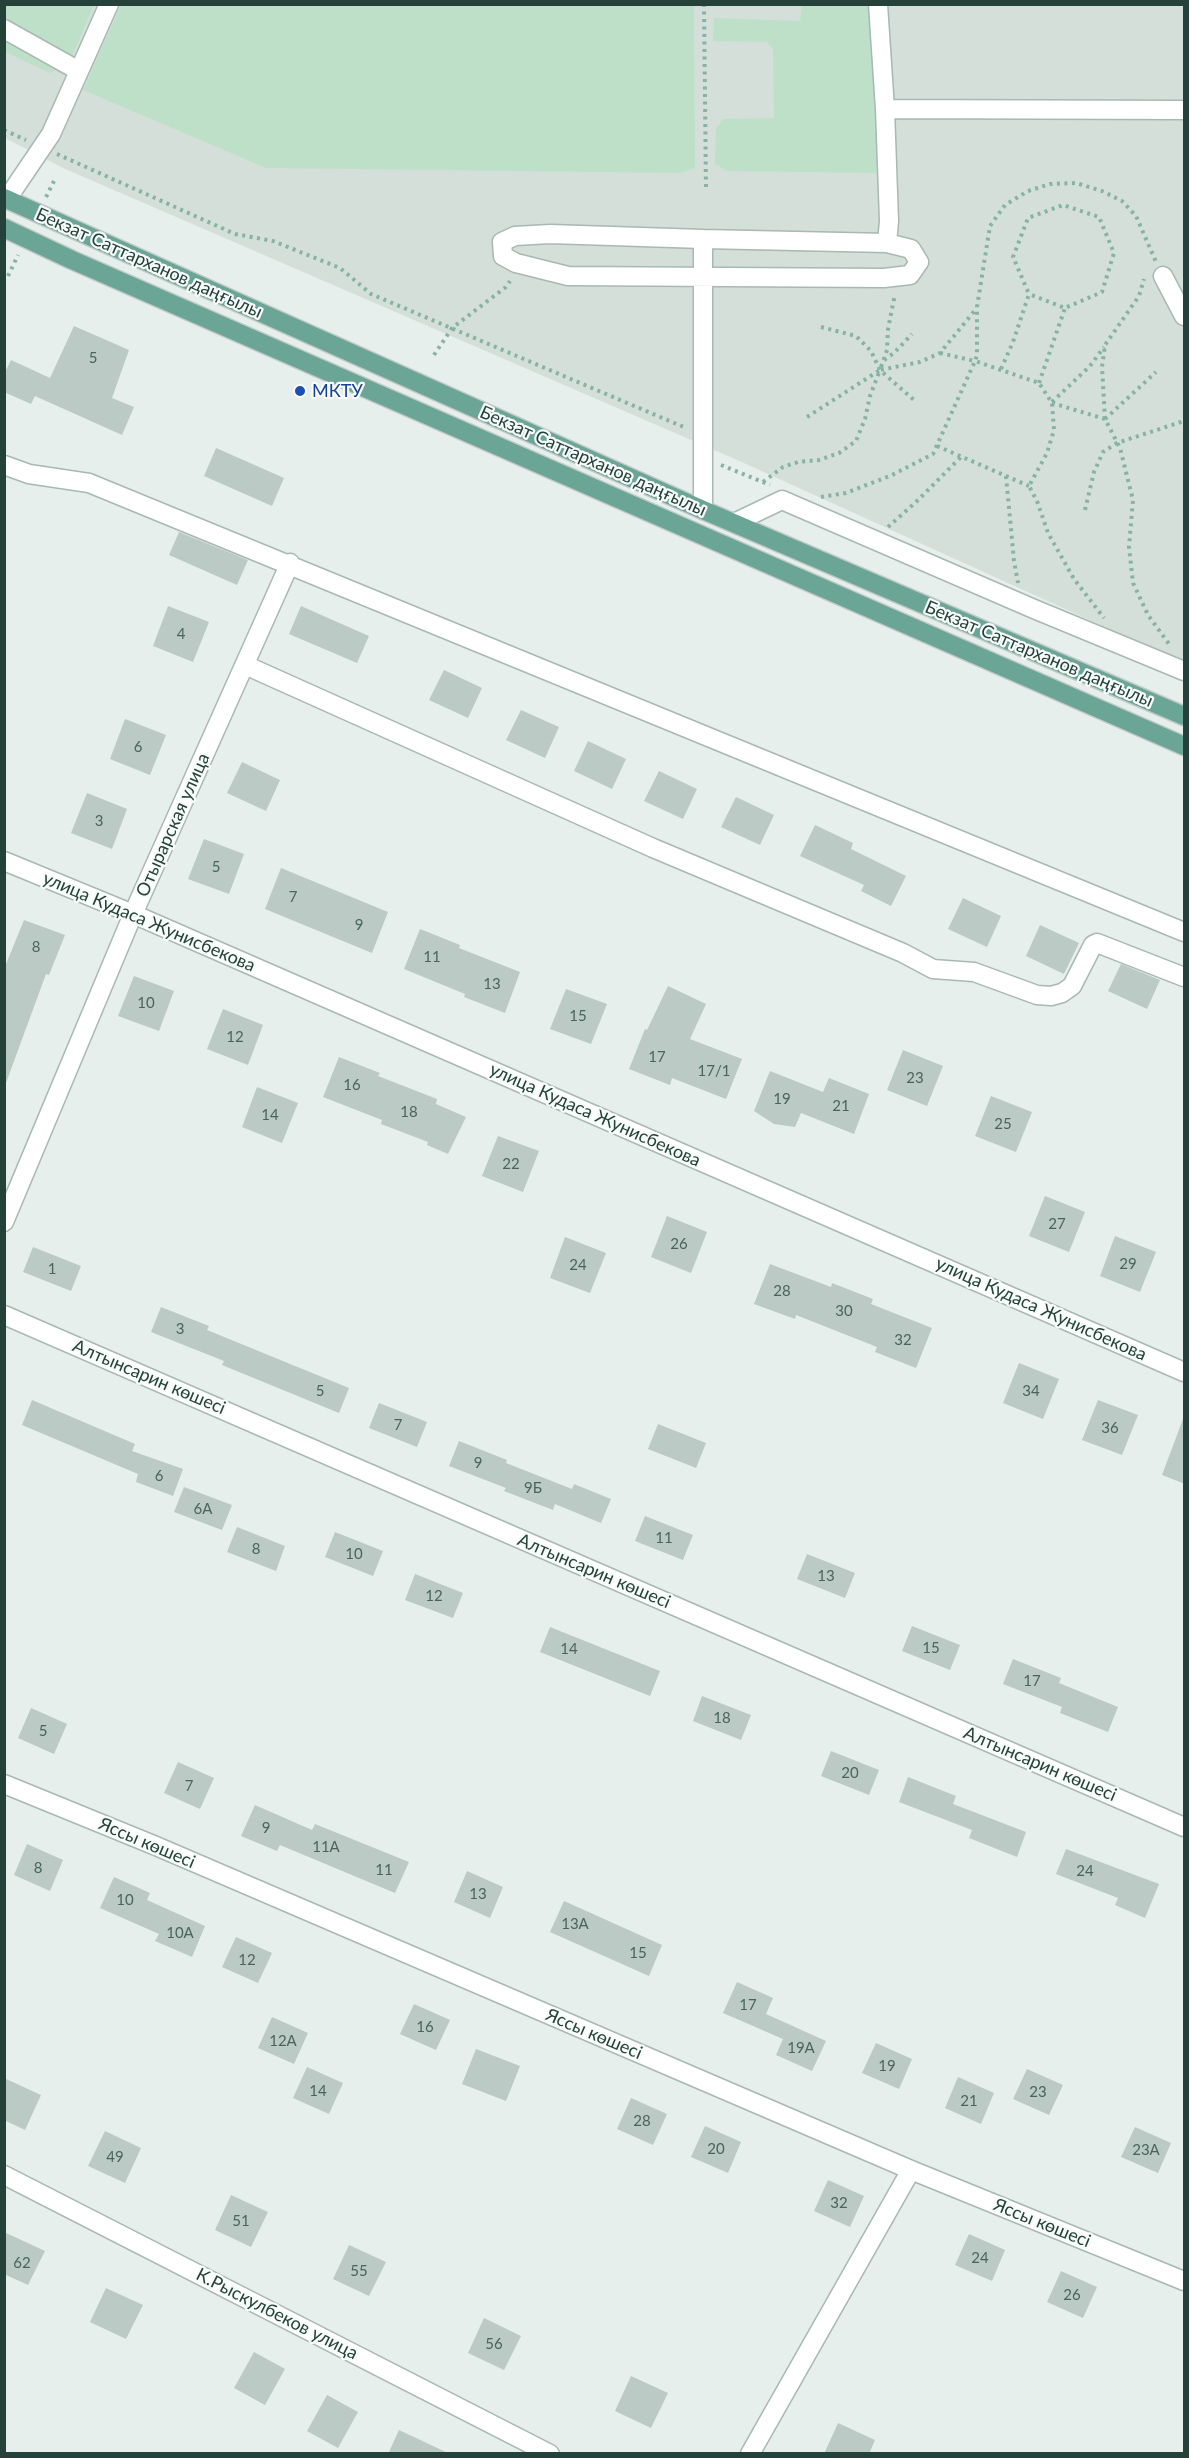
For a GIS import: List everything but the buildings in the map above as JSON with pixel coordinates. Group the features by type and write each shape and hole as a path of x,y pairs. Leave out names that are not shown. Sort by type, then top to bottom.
{"main road":[{"name":"Бекзат Саттарханов даңғылы","path":"5,201 704,510 1185,716"},
{"name":"Бекзат Саттарханов даңғылы","path":"4,228 72,260 1185,746"}],"street":[{"path":"5,201 51,134 109,4"},
{"path":"878,4 885,109 889,221 887,243"},
{"path":"4,29 79,71"},
{"path":"885,109 1185,110"},
{"path":"550,234 887,243 911,249 919,261 910,275 884,278 568,276 516,263 502,256 502,243 514,236 550,234"},
{"path":"703,239 704,510"},
{"path":"1155,274 1185,316"},
{"path":"4,465 29,474 89,483 1185,932"},
{"path":"734,523 782,500 1185,671"},
{"name":"Отырарская улица","path":"4,1222 133,914 291,564"},
{"path":"245,665 653,848 903,953 933,969 974,972 1037,995 1051,996 1062,993 1072,986 1097,943 1185,977"},
{"name":"улица Кудаса Жунисбекова","path":"4,861 133,914 1185,1372"},
{"name":"Алтынсарин көшесі","path":"4,1315 1185,1827"},
{"name":"Яссы көшесі","path":"4,1784 167,1850 911,2170 1185,2281"},
{"path":"750,2454 911,2170"},
{"name":"К.Рыскулбеков улица","path":"4,2175 550,2454"}],"path":[{"path":"704,4 706,191"},
{"path":"4,130 235,234 273,241 340,268 371,294 703,435"},
{"path":"817,498 846,493 892,475 933,454 977,355 977,307 990,226 1005,205 1028,191 1050,184 1076,183 1102,191 1122,201 1136,216 1151,251 1155,274 1090,366 1052,403"},
{"path":"1000,369 1029,294 1014,257 1028,218 1063,206 1099,218 1114,253 1102,292 1065,308 1029,294"},
{"path":"1149,261 1151,251"},
{"path":"434,355 452,328 506,287 516,263"},
{"path":"763,482 783,467 830,457 856,441 884,360 898,276"},
{"path":"807,417 880,370 920,362 940,353 977,307"},
{"path":"1039,383 1065,308"},
{"path":"821,327 856,336 871,351 880,370 915,401"},
{"path":"884,360 912,334"},
{"path":"1105,345 1102,367 1105,419 1117,443 1133,500 1129,548 1133,583 1148,615 1171,646"},
{"path":"940,353 975,361 1039,383 1052,403 1054,430 1047,453 1029,486"},
{"path":"1105,419 1156,372"},
{"path":"1052,403 1105,419"},
{"path":"1085,510 1094,472 1103,452 1117,443 1185,421"},
{"path":"937,446 1029,486 1048,533 1074,579 1110,624"},
{"path":"873,539 916,502 961,457"},
{"path":"722,465 780,489 782,500"},
{"path":"1006,476 1014,561 1023,604"}],"shaded area":[{"path":"4,5 1184,5 1184,663 735,459 63,168 5,138"}],"green space":[{"path":"4,5 94,5 69,64 50,73 5,52"},
{"path":"121,5 694,5 695,168 680,173 266,168 83,90"},
{"path":"802,5 879,5 876,173 727,171 715,164 716,129 723,119 774,118 773,49 767,42 713,41 714,18 800,21"}],"place":[{"name":"МКТУ","path":"300,391"}]}
